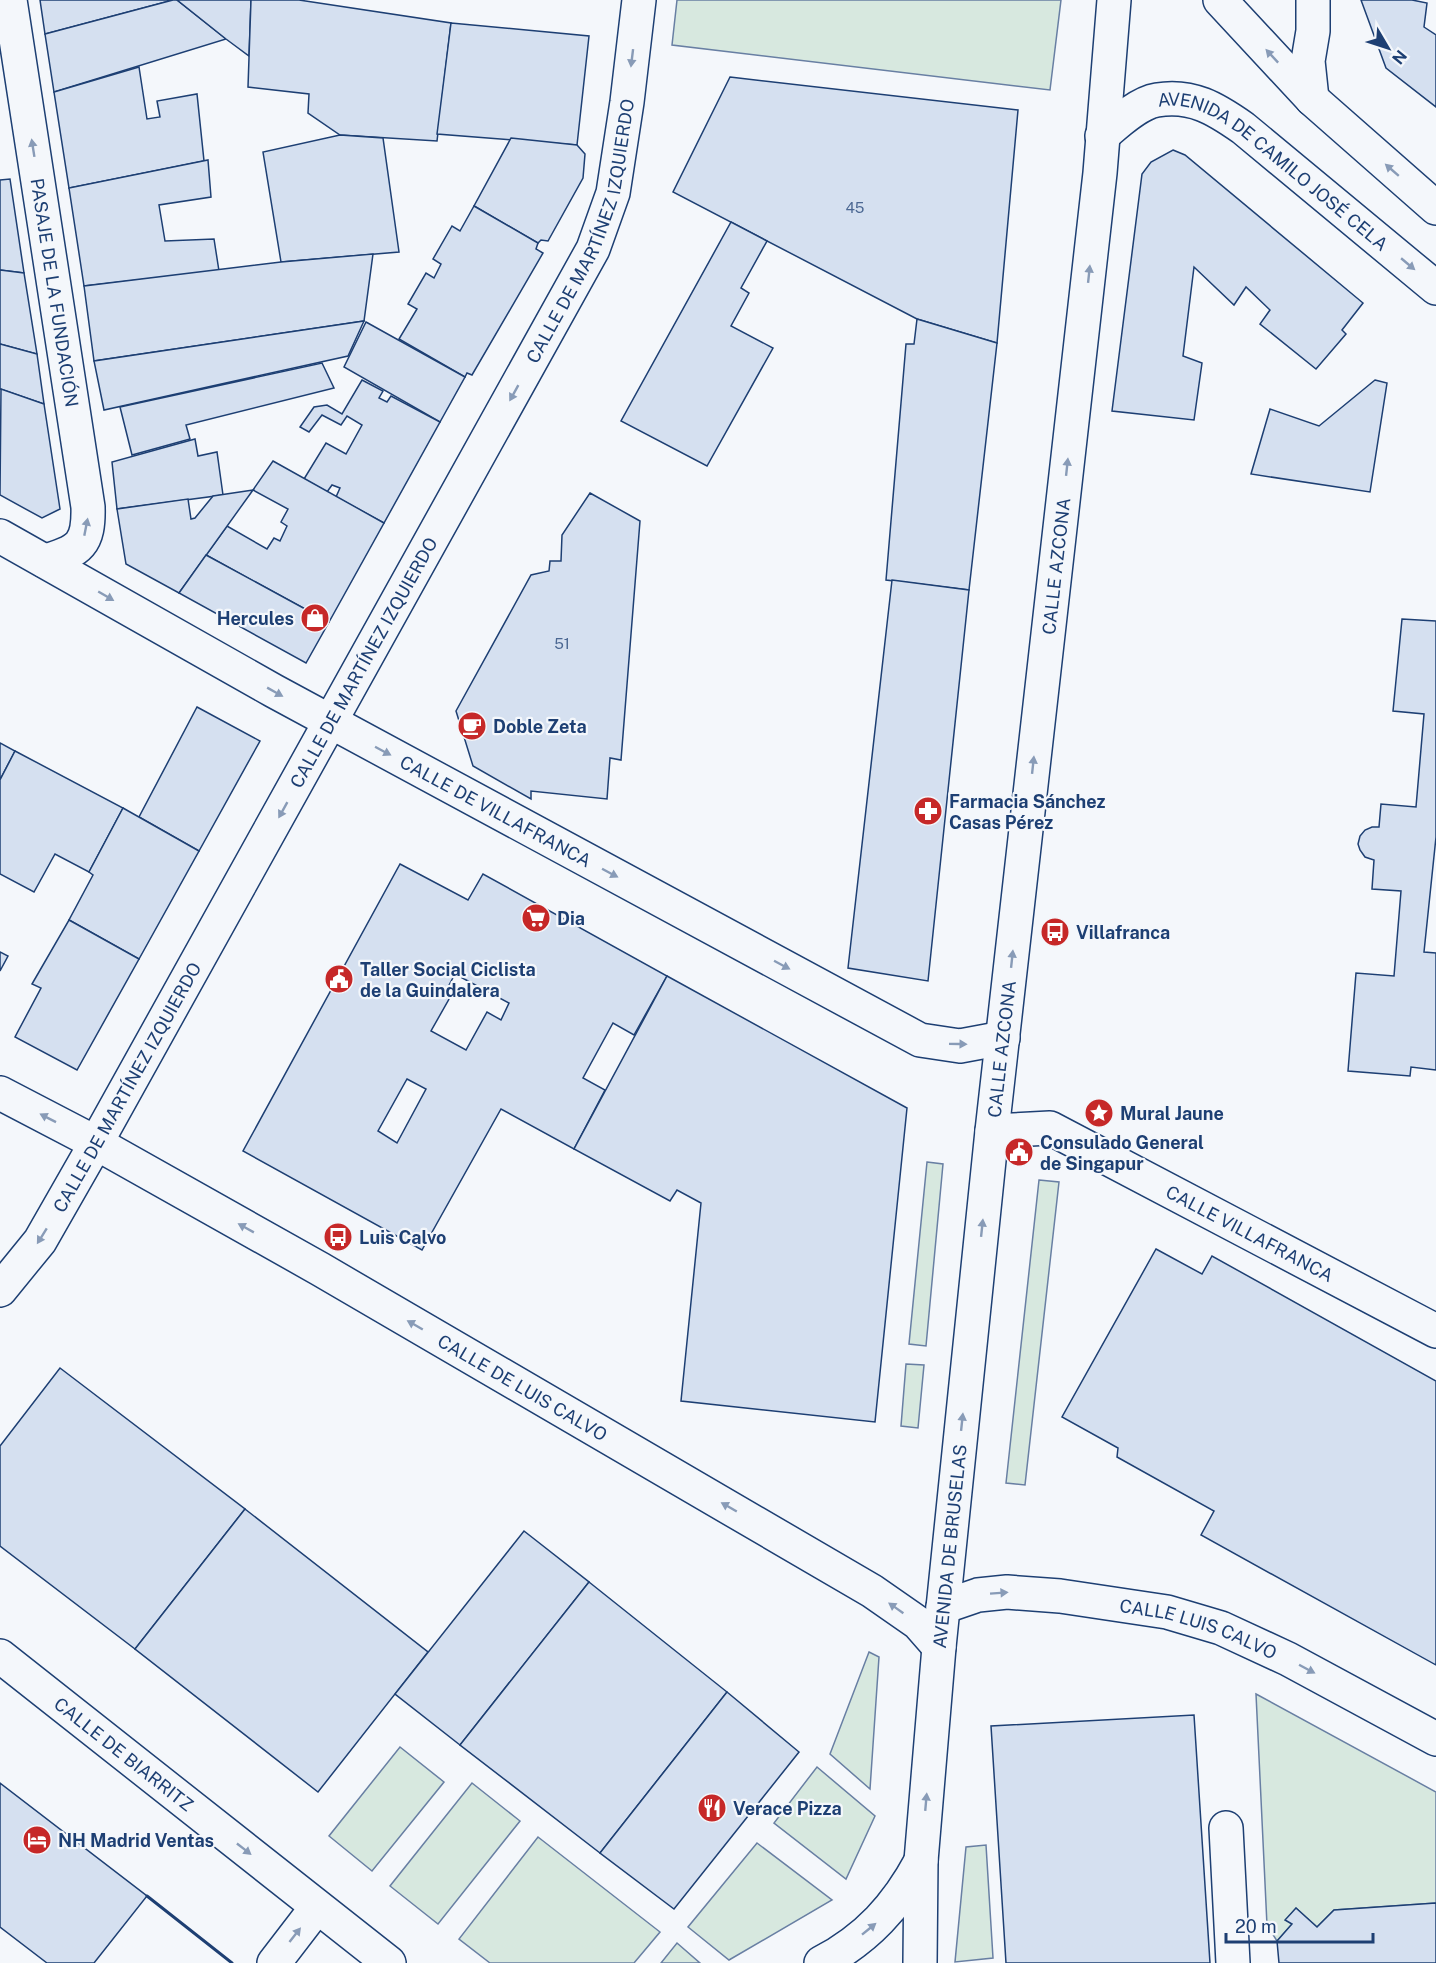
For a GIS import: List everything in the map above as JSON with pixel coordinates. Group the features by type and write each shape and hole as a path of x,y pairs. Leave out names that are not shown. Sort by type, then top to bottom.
{"street":[{"name":"PASAJE DE LA FUNDACIÓN","path":"10,0 88,507 88,527 80,546 45,561"},
{"name":"CALLE DE MARTÍNEZ IZQUIERDO","path":"0,1290 40,1240 96,1143 332,723 592,249 613,193 639,0"},
{"name":"CALLE AZCONA","path":"992,1131 1100,174 1114,0"},
{"path":"1220,0 1312,99 1436,208"},
{"path":"1312,99 1308,61 1313,31 1313,0"},
{"name":"AVENIDA DE CAMILO JOSÉ CELA","path":"1102,136 1130,113 1155,100 1203,103 1244,128 1436,288"},
{"name":"CALLE DE VILLAFRANCA","path":"0,536 332,723 920,1040 960,1046 1003,1038"},
{"name":"CALLE DE LUIS CALVO","path":"0,1093 96,1143 320,1269 872,1591 918,1623 939,1647"},
{"name":"CALLE VILLAFRANCA","path":"992,1131 1050,1128 1436,1331"},
{"name":"AVENIDA DE BRUSELAS","path":"920,1963 921,1861 939,1647 992,1131"},
{"name":"CALLE LUIS CALVO","path":"943,1607 978,1594 1007,1592 1060,1596 1167,1612 1221,1628 1288,1659 1436,1739"},
{"name":"CALLE DE BIARRITZ","path":"0,1656 388,1963"},
{"path":"1226,1828 1233,1963"},
{"path":"821,1963 840,1953 880,1921 906,1888 921,1861"},
{"path":"274,1963 317,1907"}],"shaded area":[{"path":"677,0 1061,0 1050,90 672,45"},
{"path":"927,1162 943,1164 926,1346 909,1344"},
{"path":"1039,1180 1059,1182 1025,1485 1006,1483"},
{"path":"906,1364 924,1365 918,1428 901,1426"},
{"path":"869,1652 879,1657 870,1789 830,1754"},
{"path":"1256,1694 1436,1792 1436,1903 1334,1910 1317,1927 1296,1908 1286,1920 1292,1924 1277,1941 1267,1925"},
{"path":"400,1747 444,1782 372,1871 329,1836"},
{"path":"817,1767 875,1816 846,1879 774,1823"},
{"path":"472,1783 520,1821 438,1924 390,1886"},
{"path":"538,1837 660,1932 634,1963 490,1963 459,1939"},
{"path":"757,1843 832,1900 729,1960 688,1927"},
{"path":"986,1845 993,1958 955,1962 966,1847"},
{"path":"677,1943 700,1963 661,1963"}],"building":[{"path":"40,0 173,0 45,34"},
{"path":"177,0 226,39 54,92 45,34"},
{"path":"177,0 251,0 249,56 226,39"},
{"path":"251,0 299,0 451,23 437,141 340,135 308,113 309,94 248,87"},
{"path":"1361,0 1412,0 1427,3 1424,27 1436,35 1436,107 1386,68"},
{"path":"451,23 589,36 577,145 437,134"},
{"path":"139,67 147,119 160,117 157,101 197,94 204,161 69,188 54,92"},
{"path":"730,77 1018,110 997,343 917,319 673,192"},
{"path":"340,135 383,138 399,252 281,262 263,152"},
{"path":"511,138 577,145 585,154 583,178 548,241 541,240 538,243 474,206"},
{"path":"1173,150 1185,155 1363,303 1342,330 1346,334 1316,369 1260,324 1270,310 1246,287 1234,305 1194,267 1183,356 1202,363 1194,420 1112,411 1142,174 1151,162"},
{"path":"208,160 211,197 159,205 165,241 214,239 219,271 84,286 69,188"},
{"path":"10,179 24,273 0,270 0,180"},
{"path":"474,206 538,243 536,249 543,253 472,375 467,373 465,377 399,339 417,309 408,304 426,273 434,278 441,264 433,259 452,226 460,231"},
{"path":"731,222 767,241 741,288 749,293 731,326 773,348 707,466 621,421"},
{"path":"373,254 364,321 94,361 84,286 281,262"},
{"path":"0,270 24,273 37,354 0,344"},
{"path":"917,319 997,343 969,590 886,580 906,344 914,344"},
{"path":"364,321 348,356 104,410 94,361"},
{"path":"366,322 465,377 440,422 344,367"},
{"path":"0,344 37,354 44,404 0,389"},
{"path":"322,363 334,388 186,425 190,439 132,455 120,407"},
{"path":"362,380 383,391 379,398 387,402 391,396 440,422 384,523 336,497 340,488 332,485 327,492 304,479 326,443 346,454 362,425 347,416 341,425 322,415 309,432 300,427 314,407 327,405 342,414"},
{"path":"1375,380 1387,383 1370,492 1251,474 1270,409 1319,426"},
{"path":"1,389 44,404 60,509 42,518 0,495"},
{"path":"195,439 198,456 217,452 223,495 117,509 112,462"},
{"path":"273,461 384,523 329,622 206,555 227,526 267,549 274,538 280,541 287,526 281,522 288,509 253,490"},
{"path":"253,490 179,593 126,564 117,509 188,499 191,519 195,518 213,496"},
{"path":"590,493 640,521 621,760 610,758 607,799 531,791 531,799 473,766 456,711 531,575 549,571 550,561 561,561 562,535"},
{"path":"206,555 329,622 306,663 179,593"},
{"path":"892,580 969,590 928,981 848,968"},
{"path":"1402,619 1436,621 1436,837 1424,952 1436,953 1436,1070 1411,1067 1410,1076 1348,1071 1356,973 1394,976 1401,891 1372,889 1374,860 1365,857 1360,850 1358,844 1360,836 1365,830 1379,827 1381,804 1416,807 1424,714 1393,711"},
{"path":"197,707 260,741 199,851 139,817"},
{"path":"0,743 15,751 0,780"},
{"path":"15,751 123,808 89,872 55,854 34,892 0,874 0,780"},
{"path":"123,808 199,851 139,959 69,920 93,875 89,872"},
{"path":"400,864 468,900 483,874 667,976 634,1035 613,1023 583,1078 605,1090 574,1149 501,1109 422,1250 243,1151","holes":["455,974 509,1003 501,1020 487,1012 466,1050 431,1031 453,992 447,989","407,1079 426,1089 397,1143 378,1131"]},
{"path":"69,920 139,959 77,1070 15,1037 41,988 32,984"},
{"path":"0,952 8,956 0,971"},
{"path":"667,976 907,1108 875,1422 681,1401 701,1203 677,1190 670,1201 574,1149"},
{"path":"1156,1249 1202,1274 1212,1256 1436,1381 1436,1665 1201,1535 1214,1511 1117,1457 1118,1448 1062,1417"},
{"path":"60,1368 245,1509 135,1649 0,1546 0,1446"},
{"path":"245,1509 428,1652 318,1792 135,1649"},
{"path":"524,1531 589,1582 460,1745 395,1694"},
{"path":"589,1582 727,1692 600,1853 460,1745"},
{"path":"727,1692 799,1752 674,1909 600,1853"},
{"path":"1194,1715 1210,1963 1006,1963 991,1726"},
{"name":"NH Madrid Ventas","path":"0,1783 147,1896 94,1963 47,1963 0,1927"},
{"path":"1436,1903 1436,1963 1279,1963 1277,1941 1292,1924 1285,1920 1296,1908 1317,1927 1334,1910"}],"wall":[{"path":"147,1896 232,1963"}],"place":[{"name":"Hercules","path":"315,618"},
{"name":"Doble Zeta","path":"472,726"},
{"name":"Farmacia Sánchez Casas Pérez","path":"928,811"},
{"name":"Dia","path":"536,918"},
{"name":"Villafranca","path":"1055,932"},
{"name":"Taller Social Ciclista de la Guindalera","path":"339,979"},
{"name":"Mural Jaune","path":"1099,1113"},
{"name":"Consulado General de Singapur","path":"1019,1152"},
{"name":"Luis Calvo","path":"338,1237"},
{"name":"Verace Pizza","path":"712,1808"},
{"name":"NH Madrid Ventas","path":"37,1840"}]}
